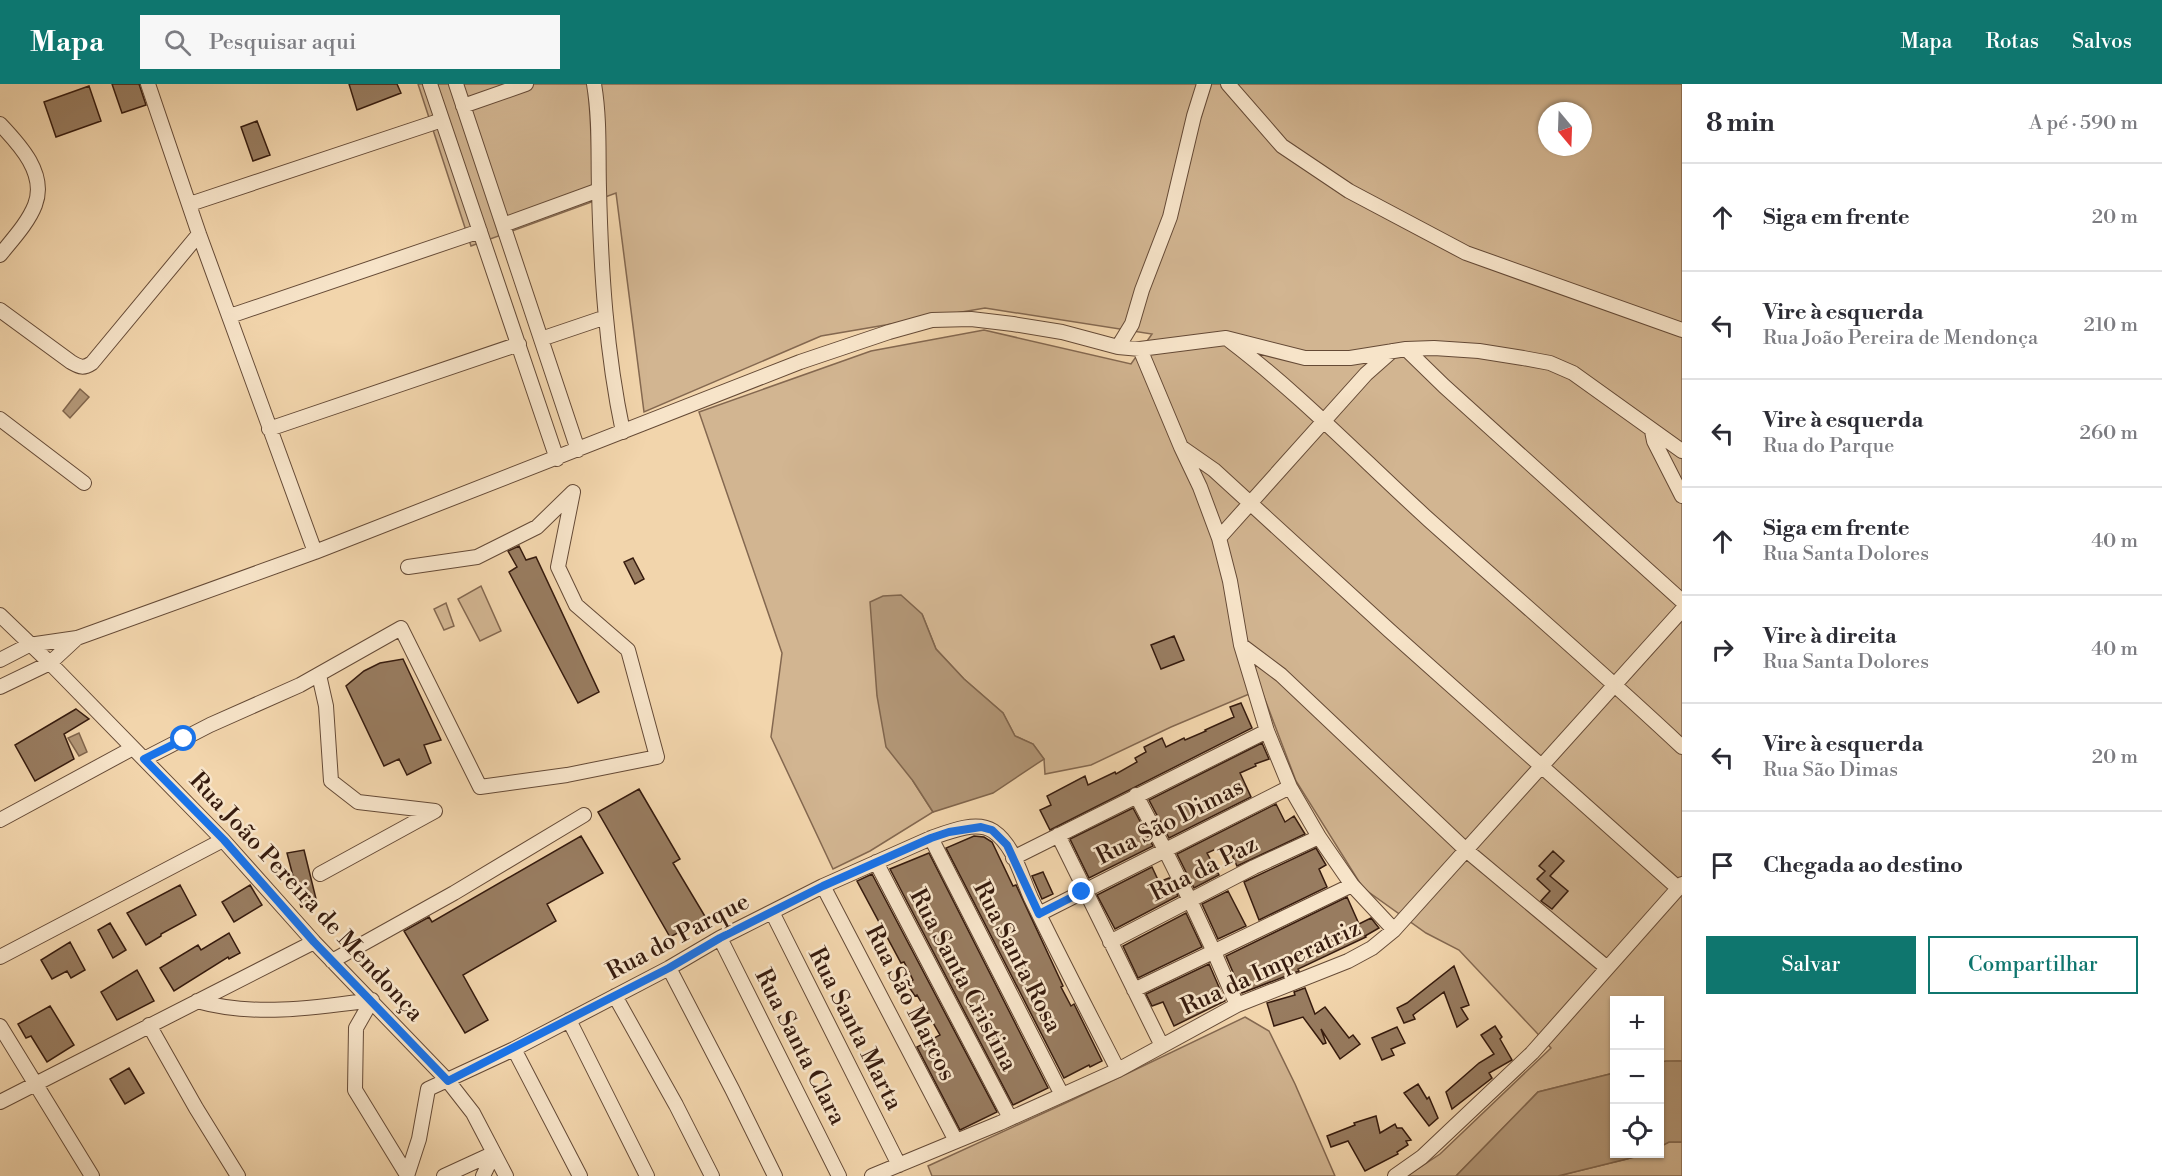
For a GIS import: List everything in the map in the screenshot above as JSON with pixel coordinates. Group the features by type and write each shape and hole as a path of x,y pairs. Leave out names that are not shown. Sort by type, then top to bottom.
{"street":[{"path":"163,84 148,86 199,234 315,552"},
{"path":"430,84 557,459"},
{"path":"456,84 578,450"},
{"path":"463,106 526,84"},
{"path":"594,84 599,114 599,190 606,317 612,372 623,432"},
{"path":"1118,347 1132,324 1142,290 1170,217 1204,84"},
{"path":"1228,84 1282,146 1349,191 1466,253 1682,330"},
{"path":"190,204 442,120"},
{"path":"0,124 16,142 34,169 38,197 30,214 0,255"},
{"path":"503,225 599,190"},
{"path":"230,316 480,231"},
{"path":"0,310 71,363 86,367 92,363 199,234"},
{"path":"541,339 606,317"},
{"path":"0,660 29,645 77,638 315,552 800,362 932,320 971,319 1013,324 1062,332 1118,347 1140,349 1226,338 1305,358 1350,358 1399,350 1479,351 1550,363 1573,373 1597,388 1682,451"},
{"path":"1226,338 1258,363 1324,422 1682,747"},
{"path":"269,429 519,344"},
{"path":"1140,349 1219,538 1230,581 1241,645 1268,731 1290,787 1319,837 1352,885 1394,930"},
{"path":"1219,538 1366,374 1399,350"},
{"path":"1399,350 1444,386 1682,601"},
{"path":"0,419 84,483"},
{"path":"1652,431 1654,441 1682,496"},
{"path":"1181,447 1214,470 1541,766 1680,886 1532,1053 1422,1157 1395,1176"},
{"path":"144,759 210,725 300,686 401,628 480,787 567,775 657,757 628,650 576,605 558,567 573,492 537,527 477,557 408,567"},
{"name":"Rua da Imperatriz","path":"872,1176 956,1142 1118,1070 1237,1005 1348,961 1372,948 1394,930 1682,610"},
{"name":"Rua João Pereira de Mendonça","path":"0,615 224,840 314,942 448,1081 473,1113 506,1176"},
{"path":"0,687 50,663 77,638"},
{"path":"1241,645 1281,675 1466,850 1606,968"},
{"path":"319,675 326,706 331,781 358,802 435,811 320,874"},
{"path":"1013,858 1268,731"},
{"path":"0,820 133,748"},
{"name":"Rua São Dimas","path":"1039,914 1290,787"},
{"path":"1136,795 1215,952 1237,1005"},
{"path":"332,961 454,893 584,815"},
{"name":"Rua do Parque","path":"448,1081 514,1049 669,968 720,938 823,886 931,838 949,832 981,827 992,830 1007,845 1039,914 1118,1070"},
{"path":"1058,835 1162,1046"},
{"name":"Rua da Paz","path":"1110,942 1319,837"},
{"name":"Rua Santa Rosa","path":"931,838 1062,1095"},
{"path":"0,957 224,840"},
{"name":"Rua Santa Cristina","path":"876,862 1010,1118"},
{"path":"1134,990 1352,885"},
{"name":"Rua São Marcos","path":"823,886 956,1142"},
{"name":"Rua Santa Marta","path":"772,912 899,1165"},
{"name":"Rua Santa Clara","path":"720,938 839,1176"},
{"path":"0,1102 314,942"},
{"path":"669,968 774,1176"},
{"path":"615,996 676,1104 712,1176"},
{"path":"197,1001 219,1007 272,1010 315,1008 372,1000"},
{"path":"372,1000 356,1028 355,1090 407,1176"},
{"path":"569,1020 647,1176"},
{"path":"149,1025 238,1176"},
{"path":"0,1026 92,1176"},
{"path":"514,1049 580,1176"},
{"path":"407,1176 419,1139 428,1089 448,1081"},
{"path":"444,1176 494,1153"},
{"path":"483,1176 494,1153"}],"shaded area":[{"path":"418,84 1682,84 1682,1061 1664,1062 1664,996 1610,996 1610,1074 1538,1092 1456,1176 1407,1176 1440,1154 1551,1048 1459,950 1426,933 1363,888 1296,781 1261,689 1171,727 1091,765 1045,774 1044,759 1033,744 1015,736 1003,713 964,679 936,649 922,614 913,781 933,812 870,851 833,869 771,737 782,653 699,412 871,351 984,330 1131,364 1152,334 985,308 821,336 644,412 616,193 471,246"},
{"path":"80,389 89,397 70,418 63,411"},
{"path":"481,586 501,631 480,641 458,599"},
{"path":"901,595 922,614 936,649 964,679 1003,713 1015,736 1033,744 1044,759 993,793 933,812 913,781 886,747 877,696 870,602 883,596"},
{"path":"446,603 454,626 444,630 434,609"},
{"path":"79,733 87,752 79,756 68,738"},
{"path":"1245,1017 1269,1031 1335,1176 932,1176 928,1166"},
{"path":"1664,1061 1682,1061 1682,1142 1669,1142 1664,1145 1664,1104"},
{"path":"1610,1074 1610,1158 1631,1158 1558,1176 1456,1176 1538,1092"},
{"path":"1682,1142 1682,1176 1558,1176 1630,1158 1664,1158 1664,1144"}],"building":[{"path":"112,84 139,84 146,105 122,113"},
{"path":"349,84 397,84 401,93 357,110"},
{"path":"89,86 101,121 56,137 44,102"},
{"path":"257,121 270,155 253,161 241,127"},
{"path":"519,546 526,560 536,557 599,692 578,703 509,572 517,567 508,551"},
{"path":"633,558 644,579 635,584 624,562"},
{"path":"1174,636 1184,660 1161,669 1151,645"},
{"path":"403,659 441,740 424,745 431,763 407,775 399,759 384,766 346,686 364,671 380,663"},
{"path":"1241,703 1252,728 1050,830 1040,810 1051,805 1047,796 1085,776 1088,785 1115,772 1116,774 1137,762 1135,758 1146,752 1144,747 1162,738 1166,747 1206,731 1234,717 1230,707"},
{"path":"76,709 89,719 64,734 74,759 35,781 15,745"},
{"path":"1262,743 1269,759 1240,773 1251,797 1169,838 1149,800"},
{"path":"639,789 680,859 673,863 706,918 670,937 598,812"},
{"path":"1276,804 1285,822 1294,816 1305,834 1237,866 1227,844 1207,853 1219,875 1194,888 1177,854"},
{"path":"1133,808 1153,846 1089,878 1070,839"},
{"path":"581,836 603,873 547,904 556,921 463,975 488,1020 465,1033 404,931 429,917 432,922"},
{"path":"974,836 984,837 992,842 1013,886 1016,885 1063,986 1061,987 1071,1006 1074,1004 1102,1061 1064,1078 946,848"},
{"path":"1316,848 1326,865 1319,869 1327,887 1259,920 1244,882"},
{"path":"304,850 317,903 301,907 287,853"},
{"path":"1553,851 1564,861 1550,876 1568,891 1552,909 1541,901 1550,891 1537,879 1545,871 1539,866"},
{"path":"929,853 1048,1088 1013,1105 890,869"},
{"path":"1152,867 1159,882 1169,878 1178,896 1115,929 1097,895"},
{"path":"1043,872 1053,894 1042,899 1032,876"},
{"path":"872,874 997,1112 960,1130 917,1047 940,1035 917,995 915,996 907,984 913,980 904,962 901,963 857,881"},
{"path":"180,885 196,915 146,945 127,913"},
{"path":"250,885 262,905 234,922 222,902"},
{"path":"1228,891 1246,926 1218,939 1202,904"},
{"path":"1347,897 1359,924 1371,918 1379,928 1366,937 1298,969 1299,971 1242,993 1226,956"},
{"path":"1186,913 1202,947 1138,978 1123,946"},
{"path":"110,923 126,950 113,958 98,930"},
{"path":"229,933 240,953 229,959 228,957 174,991 160,968 198,945 201,950"},
{"path":"70,942 85,970 71,978 67,971 52,979 41,960"},
{"path":"1209,964 1225,1001 1174,1026 1163,1002 1152,1006 1146,994"},
{"path":"1454,966 1469,1005 1461,1008 1468,1019 1457,1027 1444,992 1413,1015 1415,1019 1404,1023 1397,1008 1407,1003"},
{"path":"137,970 154,1001 117,1020 101,992"},
{"path":"1305,988 1315,1014 1325,1007 1349,1038 1353,1035 1360,1044 1340,1059 1321,1029 1326,1043 1323,1044 1303,1017 1274,1026 1267,1003 1295,995 1294,992"},
{"path":"50,1006 74,1045 47,1062 31,1036 26,1038 18,1024"},
{"path":"1495,1026 1512,1060 1489,1073 1492,1078 1452,1109 1446,1092 1479,1063 1494,1054 1481,1035"},
{"path":"1397,1027 1405,1043 1391,1049 1394,1055 1382,1060 1372,1038"},
{"path":"129,1068 144,1093 125,1104 110,1079"},
{"path":"1418,1084 1427,1099 1429,1097 1438,1118 1429,1126 1404,1093"},
{"path":"1376,1116 1380,1133 1395,1124 1397,1128 1402,1128 1411,1140 1406,1141 1408,1145 1397,1152 1398,1154 1365,1171 1348,1141 1331,1147 1327,1136 1355,1125 1354,1123"}],"route":[{"path":"184,739 144,759 224,840 314,942 448,1081 514,1049 669,968 720,938 823,886 949,832 973,827 992,830 1007,845 1039,914 1082,892"}]}
